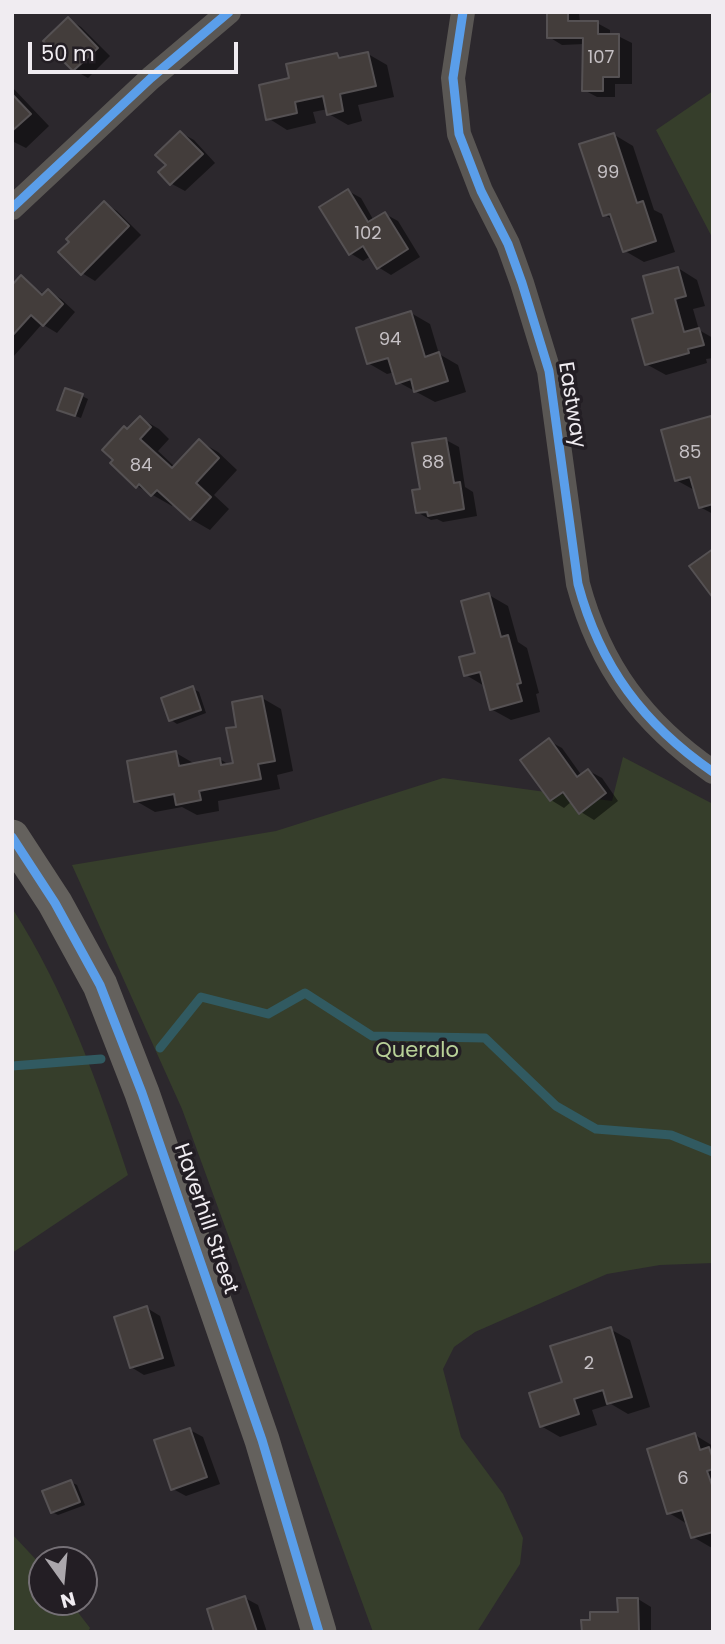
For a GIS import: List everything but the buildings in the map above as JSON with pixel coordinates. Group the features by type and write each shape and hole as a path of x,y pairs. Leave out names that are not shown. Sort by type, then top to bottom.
{"street":[{"path":"12,208 142,86 229,12"},
{"name":"Eastway","path":"463,12 453,78 459,134 481,191 508,244 530,305 549,371 584,604 598,642 617,678 641,710 685,753 713,772"},
{"name":"Haverhill Street","path":"12,837 55,903 100,985 137,1081 258,1428 319,1632"}],"green space":[{"path":"713,91 713,239 656,130"},
{"name":"Queralo","path":"623,757 713,804 713,1263 660,1265 607,1274 475,1332 454,1347 443,1369 461,1437 503,1494 523,1538 520,1564 477,1632 373,1632 182,1109 72,865 276,831 443,778 612,801"},
{"path":"12,908 48,971 79,1038 128,1175 12,1253"},
{"path":"12,1534 28,1551 28,1616 81,1616 90,1628 88,1632 12,1632"}],"waterway":[{"path":"160,1048 201,997 268,1014 305,993 372,1036 485,1038 556,1106 596,1129 671,1135 713,1152"},
{"path":"12,1066 101,1059"}],"cycle path":[{"path":"12,208 151,78 229,12"},
{"path":"463,12 453,78 459,134 481,191 508,244 549,371 578,584 587,614 612,667 645,713 688,754 713,772"},
{"path":"12,837 55,903 100,985 142,1093 262,1440 319,1632"}]}
